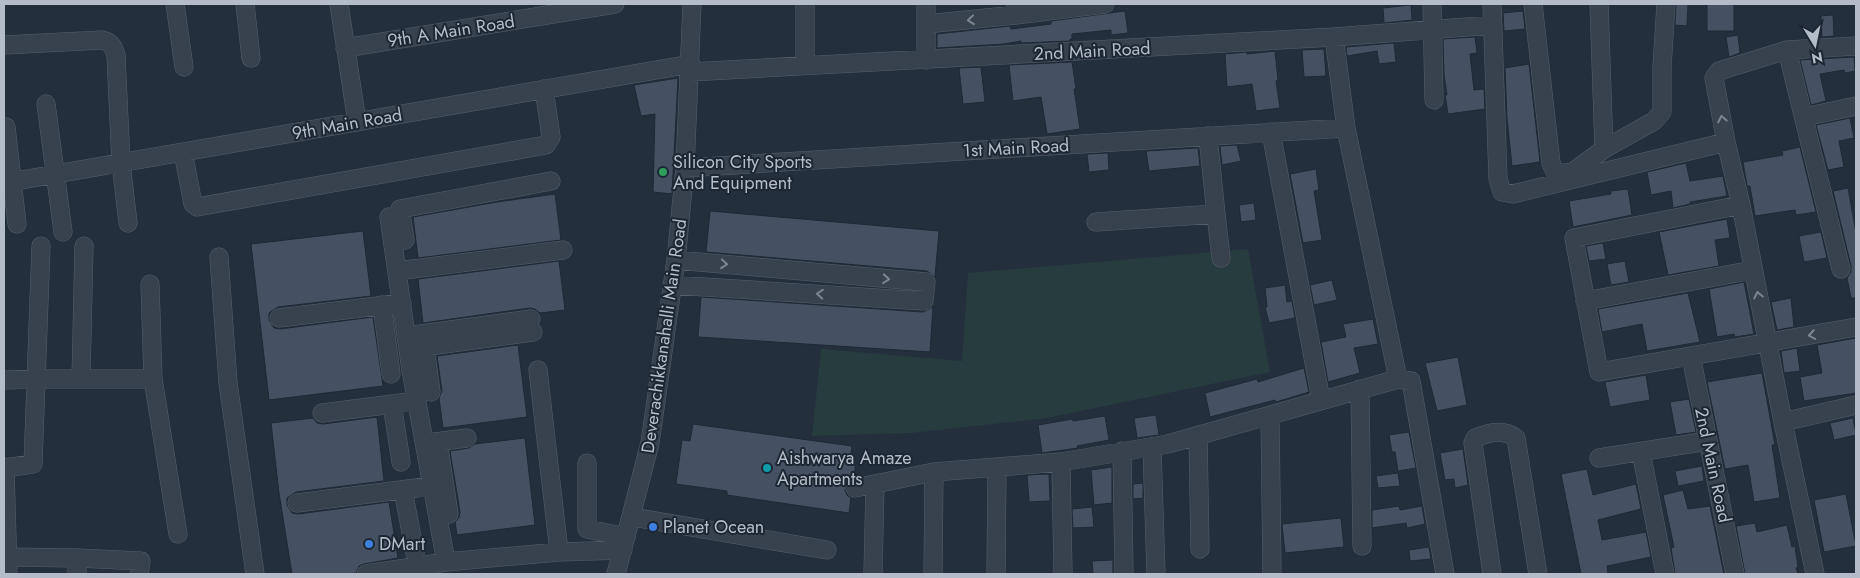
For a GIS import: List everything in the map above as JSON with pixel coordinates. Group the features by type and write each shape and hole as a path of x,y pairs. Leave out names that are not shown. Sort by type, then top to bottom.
{"street":[{"path":"175,4 184,68"},
{"path":"245,4 251,58"},
{"path":"339,4 356,122"},
{"name":"9th A Main Road","path":"346,48 615,4"},
{"name":"Deverachikkanahalli Main Road","path":"616,574 650,443 676,260 685,168 692,4"},
{"path":"805,4 805,66"},
{"path":"926,4 926,60"},
{"path":"926,24 1016,9 1105,4"},
{"path":"1432,4 1434,100"},
{"path":"1492,4 1498,179 1502,192 1513,194 1726,142"},
{"path":"1533,4 1553,169 1560,174 1573,172 1604,149 1654,121 1662,112 1662,67 1666,4"},
{"path":"1599,4 1604,149"},
{"name":"2nd Main Road","path":"690,68 805,66 926,60 1334,38 1493,25"},
{"path":"1334,38 1346,128 1398,379"},
{"path":"4,44 102,40 109,41 113,46 116,55 121,163 128,223"},
{"path":"1815,574 1714,78 1719,71 1787,50 1856,46"},
{"path":"1787,50 1841,269"},
{"name":"9th Main Road","path":"8,183 544,89 690,68"},
{"path":"183,152 193,204 198,207 207,206 546,145 551,137 544,89"},
{"path":"46,104 63,232"},
{"path":"1805,119 1809,116 1856,107"},
{"path":"6,128 8,183 17,224"},
{"name":"1st Main Road","path":"685,168 1346,128"},
{"path":"1271,132 1321,400"},
{"path":"1208,136 1220,258"},
{"path":"449,514 431,442 424,396 402,302 403,271 400,209 551,181"},
{"path":"1741,205 1574,238 1599,372 1856,327"},
{"path":"1096,222 1216,214"},
{"path":"389,217 403,271"},
{"path":"40,246 33,464 4,468 7,566 77,566 141,561 139,574"},
{"path":"81,378 84,246"},
{"path":"403,271 563,250"},
{"path":"219,258 228,383 254,574"},
{"path":"672,284 924,301 926,282 676,260"},
{"path":"1586,301 1753,270"},
{"path":"150,284 153,379 178,534"},
{"path":"279,318 402,302"},
{"path":"382,305 391,374"},
{"path":"413,344 532,326"},
{"name":"2nd Main Road","path":"1691,356 1736,574"},
{"path":"538,370 560,552"},
{"path":"4,380 36,378 153,379"},
{"path":"855,488 934,472 1061,462 1152,446 1198,436 1398,379 1411,381 1445,574"},
{"path":"1360,389 1362,546"},
{"path":"322,413 392,404 424,396"},
{"path":"392,404 400,462"},
{"path":"1783,422 1856,405"},
{"path":"1270,416 1272,574"},
{"path":"1492,574 1473,443 1475,438 1500,432 1509,433 1516,438 1538,574"},
{"path":"1198,436 1200,549"},
{"path":"431,442 467,438"},
{"path":"1599,458 1708,441"},
{"path":"431,442 432,486 446,562"},
{"path":"1152,446 1156,574"},
{"path":"1122,451 1124,574"},
{"path":"1641,452 1665,574"},
{"path":"1061,462 1063,574"},
{"path":"587,463 587,529 624,543"},
{"path":"996,574 998,468"},
{"path":"933,574 934,472"},
{"path":"873,574 875,484"},
{"path":"297,503 432,486"},
{"path":"403,490 414,553"},
{"path":"632,517 827,550"},
{"path":"366,574 446,562 560,552 624,543"}],"green space":[{"path":"1248,249 1270,372 1047,418 911,433 812,436 821,349 962,361 968,273"}],"building":[{"path":"1676,4 1688,4 1687,26 1675,25"},
{"path":"1707,4 1734,4 1734,31 1707,31"},
{"path":"1411,5 1412,20 1384,23 1383,8"},
{"path":"1125,11 1128,33 1111,35 1111,30 1072,34 1070,41 1021,43 1021,41 1004,44 937,48 937,34 1010,26 1011,29 1051,24 1051,21"},
{"path":"1523,11 1525,29 1504,31 1503,13"},
{"path":"1833,15 1834,36 1822,37 1821,16"},
{"path":"1738,35 1740,53 1729,57 1726,37"},
{"path":"1475,37 1477,53 1470,54 1474,90 1484,89 1485,109 1448,114 1445,95 1447,95 1443,39"},
{"path":"1394,43 1396,62 1379,64 1377,51 1347,56 1346,47"},
{"path":"1324,49 1326,76 1304,77 1302,50"},
{"path":"1275,51 1278,80 1276,81 1280,108 1256,111 1252,84 1227,87 1225,54"},
{"path":"1854,57 1855,71 1845,73 1844,70 1820,74 1826,101 1811,105 1800,60"},
{"path":"1072,62 1080,129 1047,134 1041,97 1013,101 1009,65"},
{"path":"1529,64 1540,162 1512,166 1507,118 1505,68"},
{"path":"981,67 985,102 963,104 959,68"},
{"path":"678,78 672,194 653,192 655,114 641,116 634,85"},
{"path":"1850,118 1854,138 1839,141 1844,167 1828,170 1816,125"},
{"path":"1237,145 1241,161 1222,165 1220,146"},
{"path":"1800,147 1816,212 1796,215 1795,210 1755,216 1750,186 1747,186 1743,162 1783,155 1782,151"},
{"path":"1198,148 1200,166 1149,171 1146,151"},
{"path":"1108,153 1109,170 1089,172 1087,154"},
{"path":"1686,163 1690,181 1723,176 1727,196 1690,202 1690,204 1673,208 1671,191 1651,195 1647,172"},
{"path":"1316,169 1319,190 1314,191 1322,240 1303,243 1290,174"},
{"path":"1848,188 1856,233 1856,298 1851,298 1847,278 1851,272 1851,266 1833,191"},
{"path":"1628,189 1632,215 1573,227 1569,201 1611,194 1611,191"},
{"path":"555,194 561,240 418,258 413,217"},
{"path":"1254,203 1256,220 1241,222 1239,205"},
{"path":"710,211 939,231 935,277 927,271 706,252"},
{"path":"1727,219 1730,238 1715,240 1719,266 1668,275 1659,232"},
{"path":"363,231 371,296 278,307 269,313 269,320 274,328 280,329 373,317 383,386 269,400 251,244"},
{"path":"1821,232 1827,258 1804,262 1799,236"},
{"path":"1603,243 1606,259 1589,261 1586,246"},
{"path":"559,261 565,310 540,313 530,308 423,323 418,279"},
{"path":"1625,261 1629,282 1611,285 1607,264"},
{"path":"1332,280 1337,300 1314,305 1310,285"},
{"path":"1744,282 1754,334 1735,337 1734,334 1717,337 1709,289"},
{"path":"1285,285 1287,302 1292,301 1295,318 1269,323 1265,307 1267,307 1265,288"},
{"path":"1688,293 1700,342 1647,351 1642,324 1602,332 1598,309"},
{"path":"701,297 923,312 933,307 930,352 698,337"},
{"path":"1791,298 1794,327 1777,330 1771,302"},
{"path":"1373,319 1378,344 1354,348 1360,373 1328,382 1321,342 1346,337 1343,324"},
{"path":"1856,338 1856,393 1804,401 1800,377 1822,373 1817,345"},
{"path":"518,345 527,417 443,428 439,398 442,391 437,356"},
{"path":"1797,348 1800,371 1784,373 1781,351"},
{"path":"1458,357 1467,405 1437,411 1425,363"},
{"path":"1304,368 1309,392 1276,402 1275,400 1210,417 1205,393 1257,379 1258,382"},
{"path":"1762,373 1775,445 1772,445 1780,498 1754,502 1748,465 1725,469 1707,382"},
{"path":"1646,375 1650,400 1610,407 1605,382"},
{"path":"1689,399 1696,432 1676,435 1670,402"},
{"path":"1156,415 1159,435 1137,438 1134,418"},
{"path":"1105,416 1109,440 1077,446 1078,448 1042,453 1038,425"},
{"path":"377,417 384,481 296,492 287,498 287,505 292,513 298,514 389,502 398,558 364,564 359,566 356,573 350,574 292,574 279,493 271,423 313,418 317,423 323,424"},
{"path":"1853,418 1856,435 1834,440 1830,423"},
{"name":"Aishwarya Amaze Apartments","path":"693,424 852,446 850,461 856,462 854,477 848,480 845,490 851,498 849,513 727,495 727,491 676,484 682,440 690,441"},
{"path":"1409,432 1416,468 1398,471 1395,452 1392,452 1389,435"},
{"path":"525,438 535,525 457,535 455,522 459,518 460,512 450,451 469,448 475,444"},
{"path":"1463,449 1468,485 1455,488 1454,479 1445,480 1440,453"},
{"path":"1702,466 1704,481 1678,486 1675,471"},
{"path":"1112,467 1112,503 1094,505 1091,470"},
{"path":"1587,469 1593,495 1636,484 1641,509 1598,520 1602,540 1646,532 1651,557 1607,566 1608,574 1581,574 1561,474"},
{"path":"1398,473 1400,486 1378,488 1376,476"},
{"path":"1049,474 1050,501 1029,502 1027,475"},
{"path":"1143,483 1143,498 1133,499 1133,484"},
{"path":"1683,490 1688,509 1710,506 1724,574 1675,574 1671,548 1674,547 1663,495"},
{"path":"1846,494 1856,546 1824,552 1814,500"},
{"path":"1399,506 1400,510 1422,506 1425,524 1407,528 1406,523 1372,528 1372,510"},
{"path":"1092,507 1094,527 1073,528 1072,509"},
{"path":"1341,518 1344,547 1285,553 1282,524"},
{"path":"1755,523 1757,532 1787,525 1792,547 1795,546 1798,574 1745,574 1736,526"},
{"path":"1429,547 1431,559 1410,561 1409,550"},
{"path":"1113,560 1113,574 1093,574 1092,561"}],"place":[{"name":"Silicon City Sports And Equipment","path":"663,172"},
{"name":"Aishwarya Amaze Apartments","path":"767,468"},
{"name":"Planet Ocean","path":"653,527"},
{"name":"DMart","path":"369,544"}]}
